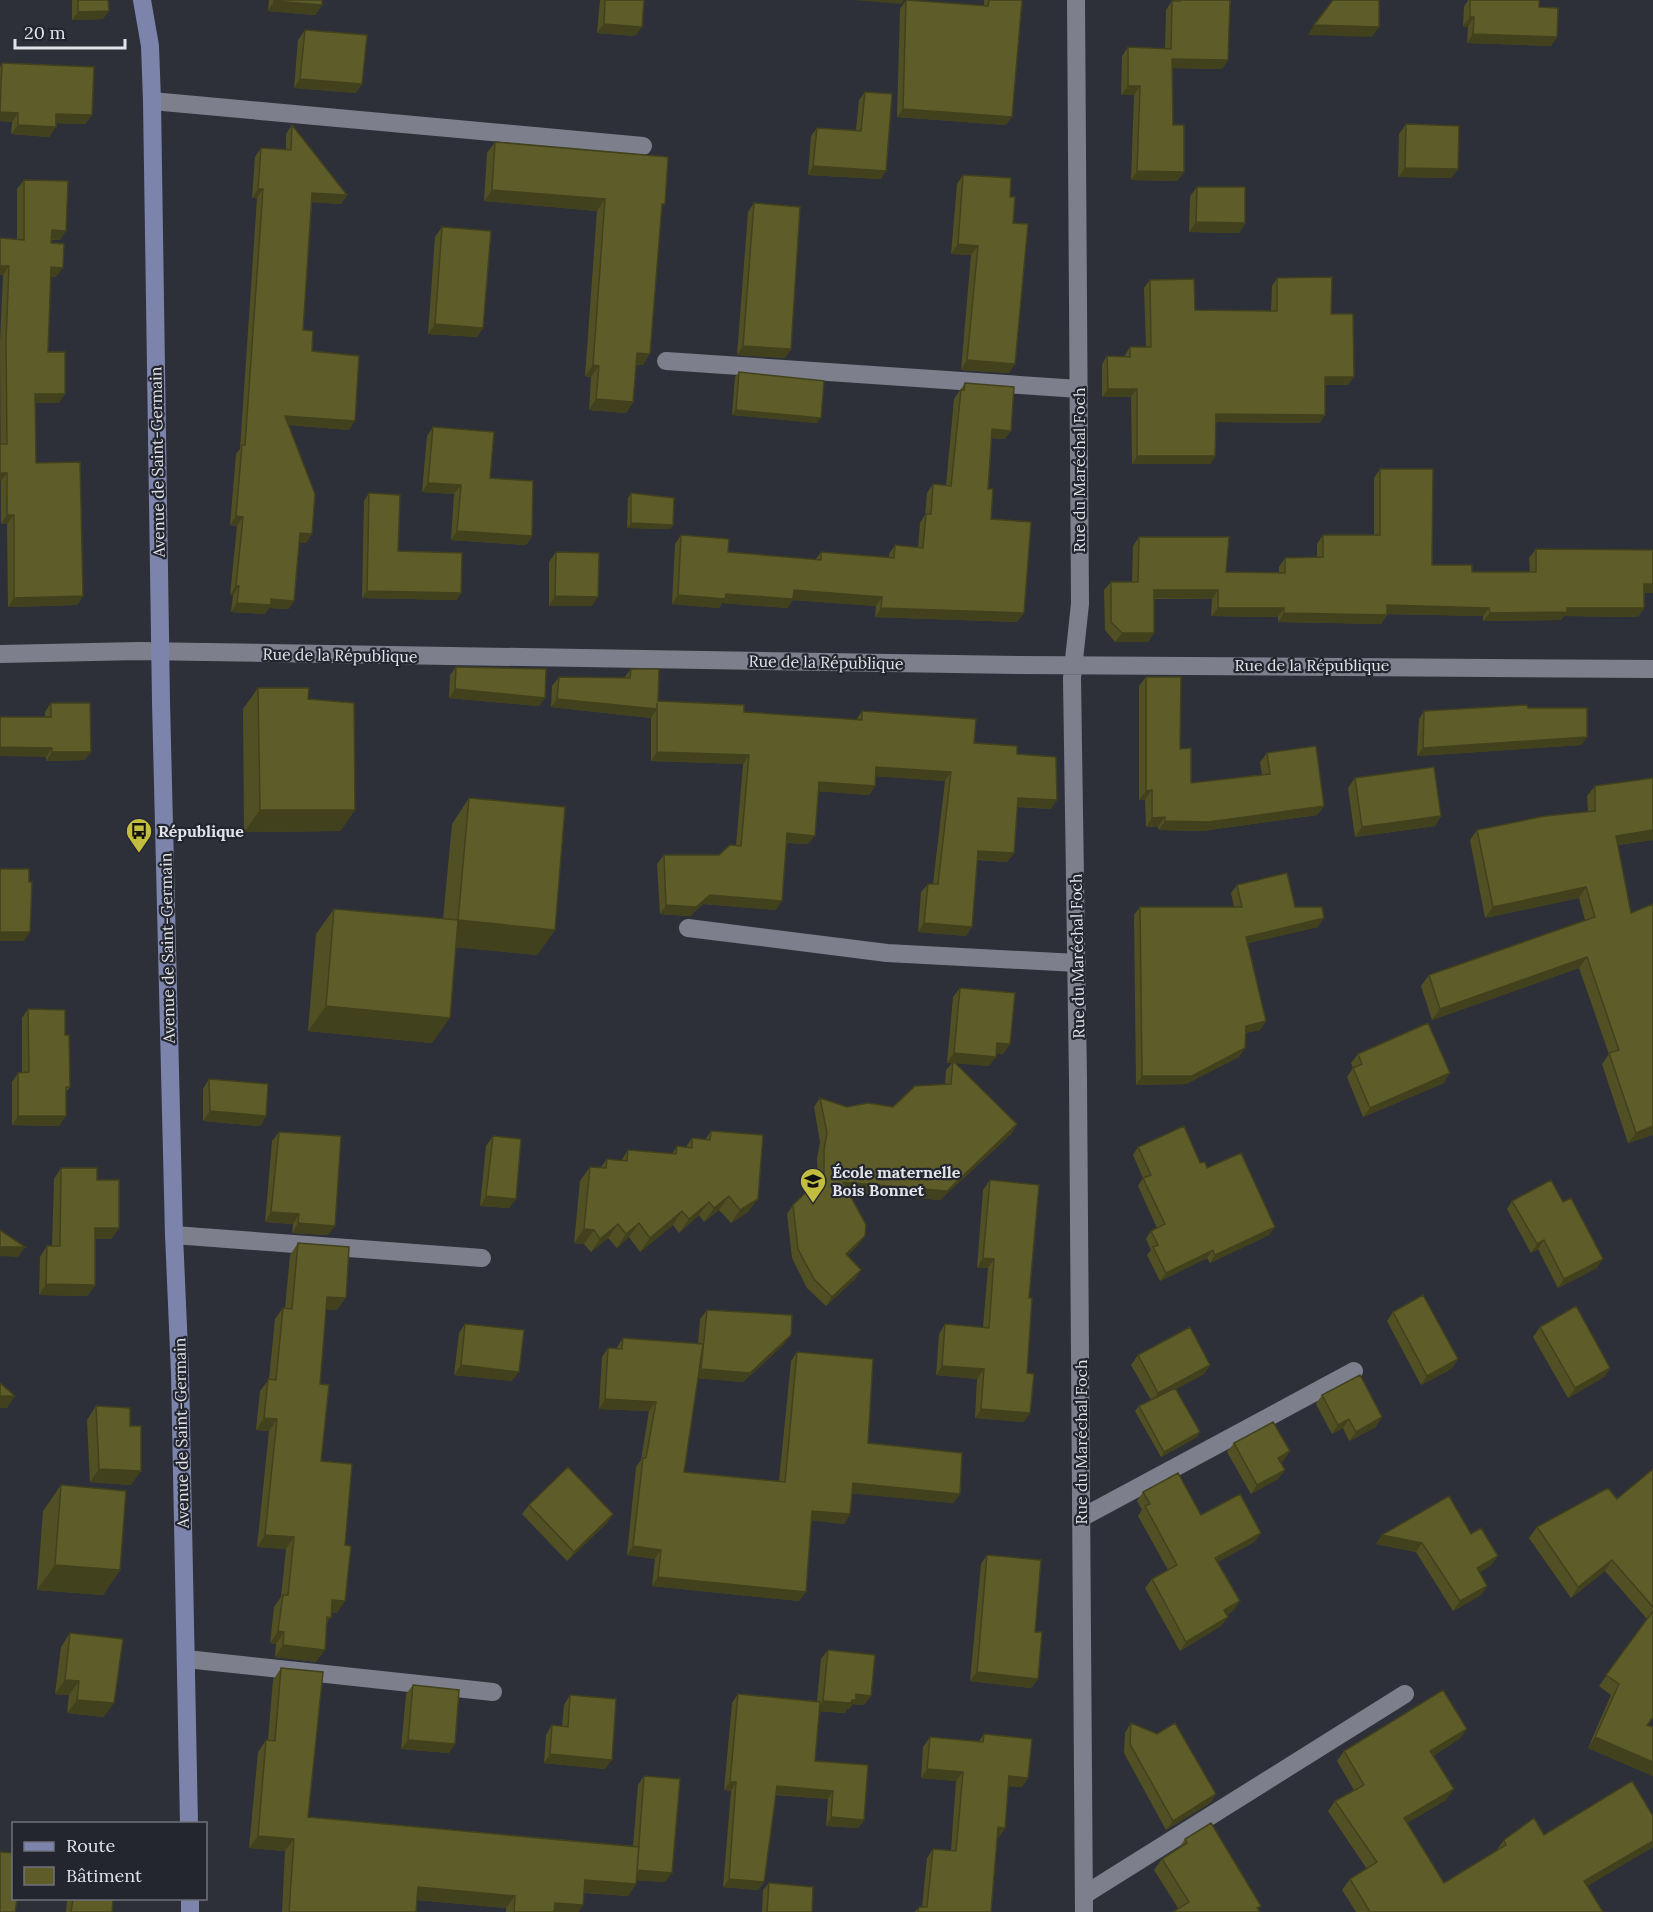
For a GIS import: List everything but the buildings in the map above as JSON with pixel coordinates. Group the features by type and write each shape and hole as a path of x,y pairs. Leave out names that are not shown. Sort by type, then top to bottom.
{"main road":[{"name":"Avenue de Saint-Germain","path":"142,0 150,46 152,101 161,651 189,1822"}],"street":[{"name":"Rue du Maréchal Foch","path":"1076,0 1080,604 1073,664 1084,1904"},
{"path":"152,101 643,146"},
{"path":"666,361 1079,389"},
{"name":"Rue de la République","path":"0,654 161,651 1073,664 1653,669"},
{"path":"688,928 887,953 1077,963"},
{"path":"174,1234 482,1258"},
{"path":"1081,1518 1353,1371"},
{"path":"186,1659 493,1692"},
{"path":"1084,1904 1405,1694"}],"place":[{"name":"République","path":"139,854"},
{"name":"École maternelle Bois Bonnet","path":"813,1204"}]}
